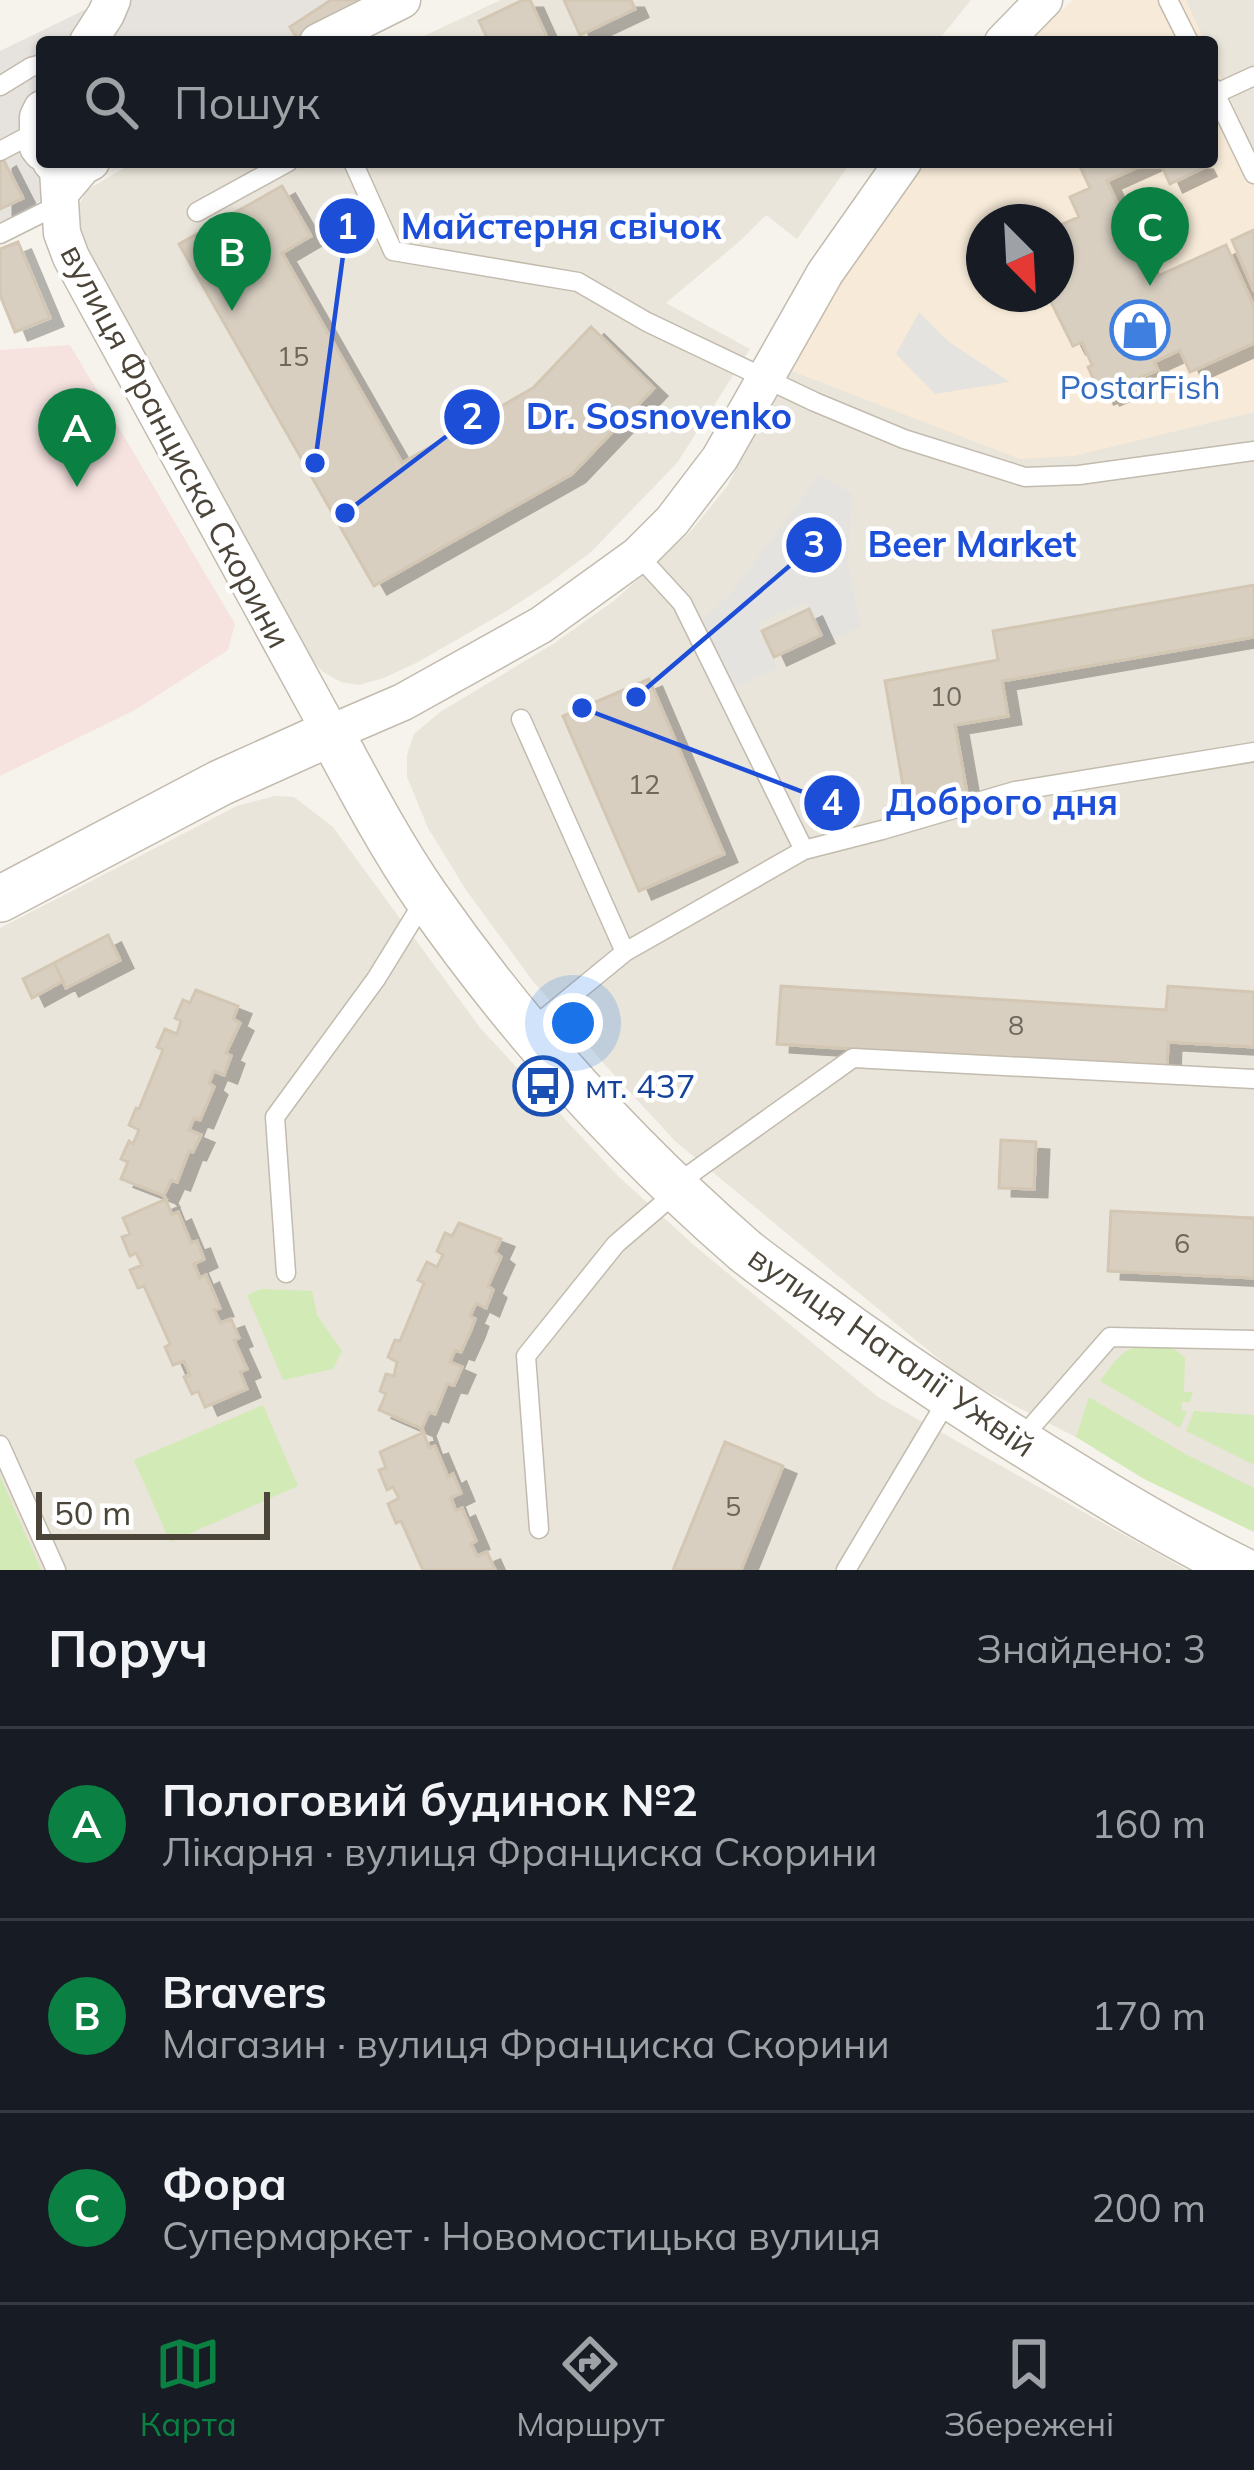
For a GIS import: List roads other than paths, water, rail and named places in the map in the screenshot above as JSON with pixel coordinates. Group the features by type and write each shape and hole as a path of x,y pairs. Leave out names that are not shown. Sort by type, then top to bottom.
{"street":[{"path":"92,36 112,0"},
{"path":"330,36 402,0"},
{"path":"1009,36 1044,0"},
{"name":"вулиця Франциска Скорини","path":"51,168 71,257 331,733"},
{"path":"0,899 220,783 403,702 541,625 638,556 672,521 720,458 825,273 899,168"},
{"name":"вулиця Наталії Ужвій","path":"331,733 426,897 530,1030 677,1187 748,1252 859,1335 1018,1441 1219,1565"}],"lane":[{"path":"1168,0 1186,36"},
{"path":"0,86 36,66"},
{"path":"1218,89 1254,76"},
{"path":"1218,98 1254,174"},
{"path":"0,151 36,157"},
{"path":"0,234 43,168"},
{"path":"197,212 277,168"},
{"path":"356,168 393,251 578,282 647,322 904,439 1025,477 1079,475 1254,451"},
{"path":"638,556 682,603 805,850"},
{"path":"521,719 625,952"},
{"path":"530,1030 625,952 805,850 1015,790 1254,752"},
{"path":"286,1273 275,1117 376,979 426,897"},
{"path":"538,1529 526,1356 616,1244 677,1187 853,1058 1254,1079"},
{"path":"1018,1441 1110,1337 1254,1340"},
{"path":"846,1570 950,1396"},
{"path":"0,1445 56,1570"}],"place":[{"name":"Фора","path":"1150,286"},
{"name":"Bravers","path":"232,311"},
{"name":"PostarFish","path":"1140,330"},
{"name":"Майстерня свічок","path":"315,463"},
{"name":"Пологовий будинок №2","path":"77,487"},
{"name":"Dr. Sosnovenko","path":"345,513"},
{"name":"Beer Market","path":"636,697"},
{"name":"Доброго дня","path":"582,708"},
{"name":"мт. 437","path":"543,1086"}]}
